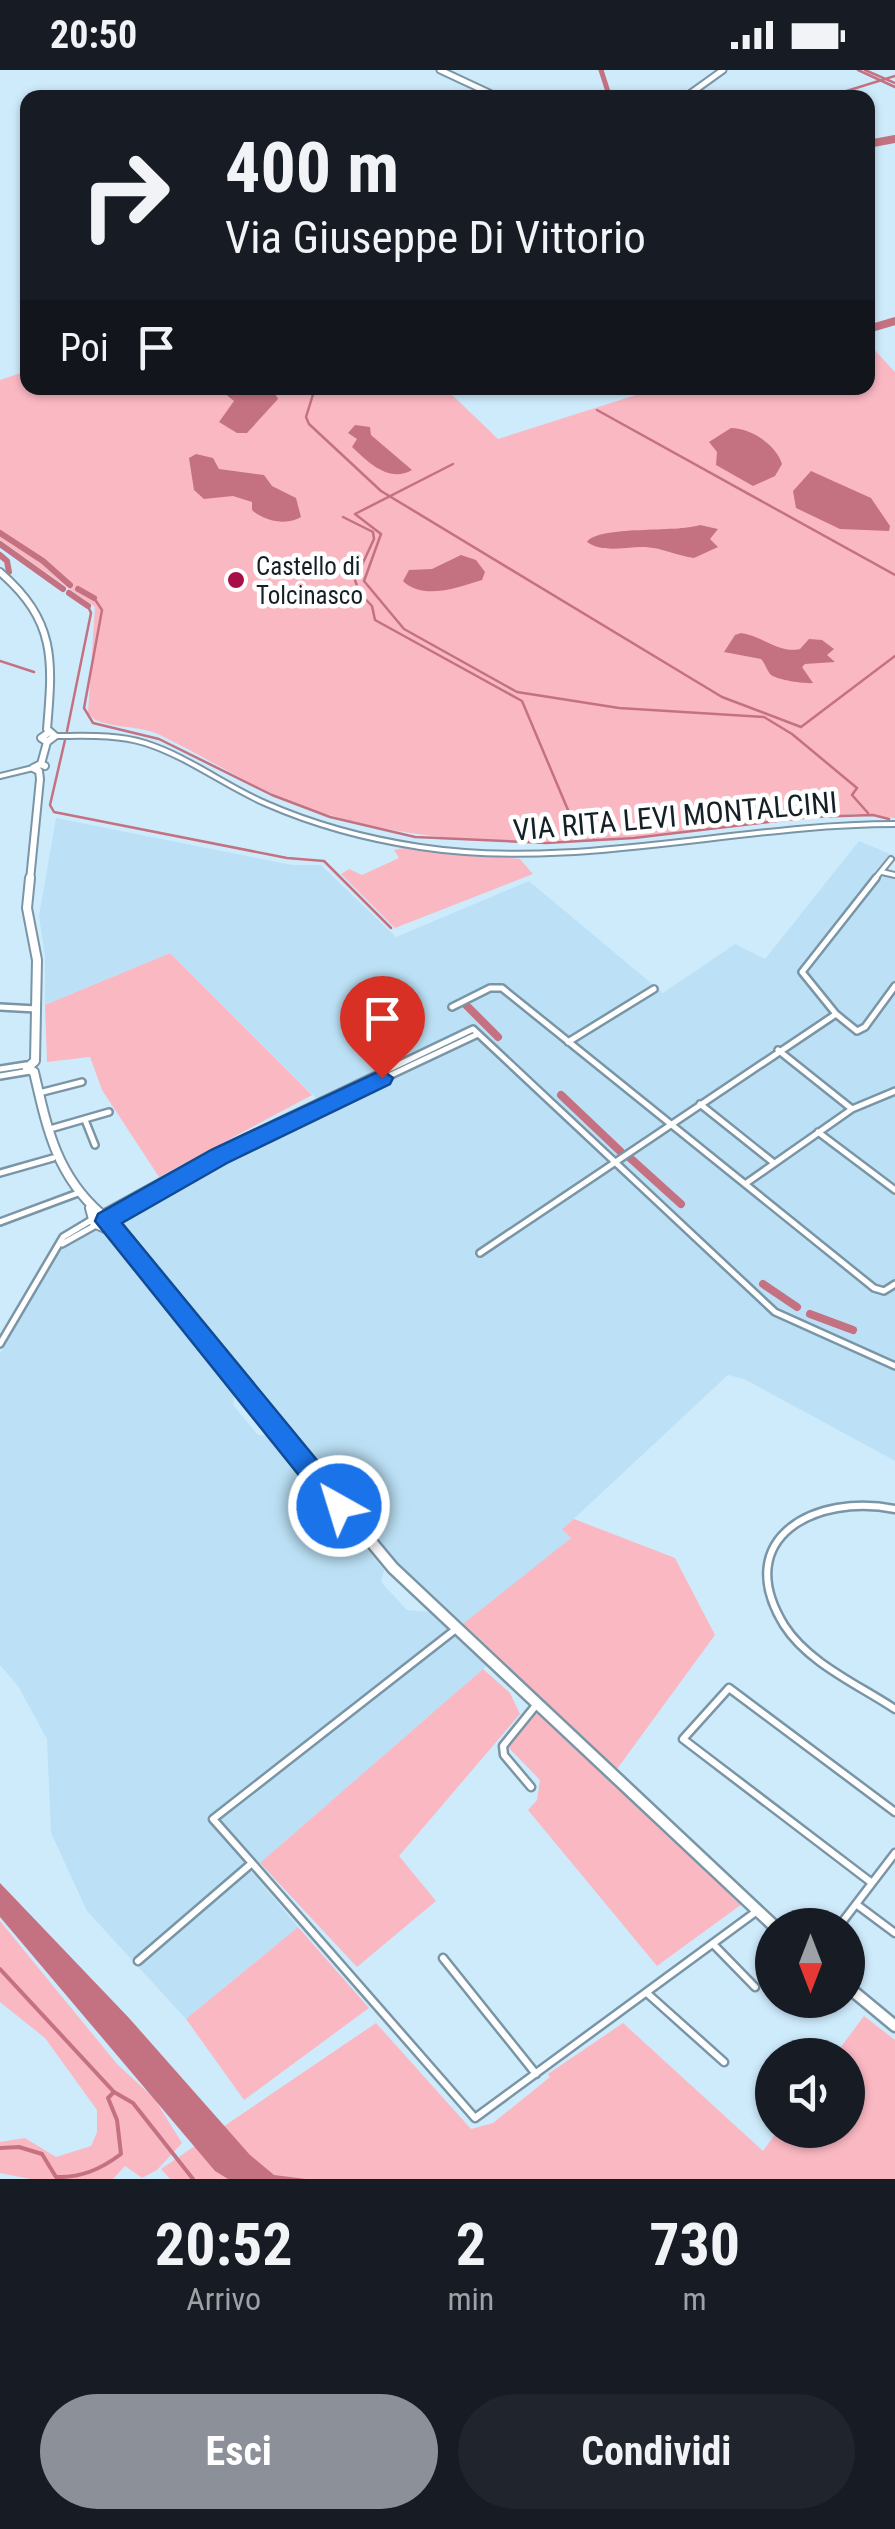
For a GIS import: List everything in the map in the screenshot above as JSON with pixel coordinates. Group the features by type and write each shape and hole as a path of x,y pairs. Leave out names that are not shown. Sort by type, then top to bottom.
{"main road":[{"path":"440,70 483,90"},
{"path":"695,90 723,70"},
{"path":"0,572 35,606 48,632 53,658 52,737 38,768 28,908 38,960 39,1008 32,1067 53,1158 362,1533 456,1628 755,1909"},
{"path":"865,2001 895,2026"}],"street":[{"name":"VIA RITA LEVI MONTALCINI","path":"52,737 110,736 145,743 240,792 305,818 376,838 448,850 501,854 586,852 823,825 895,824"},
{"path":"0,776 38,768"},
{"path":"891,860 802,972 852,1030 865,1027 895,986"},
{"path":"882,872 895,875"},
{"path":"452,1007 498,986 874,1288 893,1289"},
{"path":"568,1042 654,989"},
{"path":"0,1006 39,1008"},
{"path":"480,1253 836,1014"},
{"path":"0,1344 59,1246 100,1219 168,1181 476,1031 786,1318 895,1366"},
{"path":"778,1050 852,1109"},
{"path":"0,1073 32,1067"},
{"path":"39,1094 82,1082"},
{"path":"745,1184 852,1109 895,1091"},
{"path":"700,1104 774,1164"},
{"path":"46,1130 109,1112"},
{"path":"84,1119 95,1144"},
{"path":"818,1132 895,1190"},
{"path":"0,1173 53,1158"},
{"path":"0,1222 78,1192"},
{"path":"893,1704 800,1643 776,1611 768,1576 777,1543 800,1518 852,1502 895,1510"},
{"path":"456,1628 213,1818 475,2118 755,1913"},
{"path":"872,1883 683,1739 728,1688 895,1812"},
{"path":"531,1788 504,1755 503,1746 537,1704"},
{"path":"853,1908 895,1853"},
{"path":"138,1961 252,1862"},
{"path":"856,1904 895,1933"},
{"path":"714,1945 755,1987"},
{"path":"443,1958 536,2074"},
{"path":"648,1993 724,2062"}],"shaded area":[{"path":"875,351 895,372 895,818 853,814 649,836 512,841 444,837 377,827 310,809 252,784 160,735 94,719 88,713 95,607 0,540 0,380 20,373 20,395 452,395 498,439 636,395 875,395"},
{"path":"227,395 276,395 278,399 247,433 237,433 219,422 234,401"},
{"path":"355,425 370,427 371,435 412,470 387,473 365,459 352,447 357,439 348,433"},
{"path":"731,428 755,435 775,451 782,464 775,476 753,486 716,465 717,452 709,442"},
{"path":"196,454 213,458 219,469 264,475 272,486 296,498 301,517 276,521 252,510 252,502 233,496 204,499 194,490 189,458"},
{"path":"811,471 871,498 890,526 889,531 840,529 796,508 793,491"},
{"path":"700,525 718,529 710,539 718,547 694,558 652,548 608,549 587,542 606,533"},
{"path":"461,555 476,560 485,572 482,580 431,591 403,581 409,570 432,569"},
{"path":"741,633 793,650 800,649 809,639 822,640 834,649 827,655 835,662 805,664 802,667 813,683 778,678 770,674 761,659 724,652 735,635"},
{"path":"56,818 292,865 321,865 396,937 529,881 663,993 735,944 765,959 859,841 890,854 875,872 895,878 895,1461 744,1379 728,1375 563,1529 572,1537 557,1552 464,1624 498,1656 251,1871 298,1927 186,2019 87,1911 51,1833 47,1739 18,1686 0,1665 0,1353 62,1247 100,1229 235,1392 233,1405 258,1435 273,1436 384,1570 381,1582 407,1610 431,1612 448,1630 459,1621 394,1563 112,1225 220,1162 328,1110 170,953 45,1005 45,957 39,916"},
{"path":"394,850 520,859 533,874 395,928 341,874 349,869 362,875 399,858"},
{"path":"170,953 312,1095 159,1177 102,1090 90,1057 47,1062 45,1005"},
{"path":"574,1519 675,1558 715,1635 617,1769 463,1624 571,1538 562,1529"},
{"path":"483,1669 510,1693 520,1714 399,1856 436,1901 357,1967 260,1863"},
{"path":"536,1710 742,1904 657,1966 528,1810 537,1800 540,1780 507,1746"},
{"path":"0,1883 129,2018 250,2155 274,2175 306,2179 228,2179 215,2171 0,1917"},
{"path":"0,1921 117,2064 154,2098 182,2143 157,2170 142,2178 125,2166 113,2179 30,2179 0,2173 0,2142 25,2138 56,2157 91,2146 97,2132 97,2110 45,2038 0,2002"},
{"path":"298,1927 369,2008 244,2100 186,2019"},
{"path":"865,2017 895,2040 895,2179 170,2179 161,2169 376,2023 471,2129 493,2123 550,2077 548,2074 623,2023 755,2144 755,2148 865,2148 865,2038 848,2038"}],"waterway":[{"path":"601,70 607,90"},
{"path":"858,70 881,80"},
{"path":"865,70 886,79"},
{"path":"886,79 895,76"},
{"path":"881,80 886,79"},
{"path":"886,79 895,83"},
{"path":"850,90 881,80"},
{"path":"881,80 895,87"},
{"path":"875,143 895,139"},
{"path":"875,327 895,321"},
{"path":"313,395 306,417 309,424 390,496"},
{"path":"597,410 895,575"},
{"path":"390,496 453,464"},
{"path":"390,496 722,697 801,727 895,656"},
{"path":"390,496 355,514 381,534 364,581 404,629 517,692 619,708 764,717 792,734 857,788 852,795 868,813"},
{"path":"343,517 373,532 374,539 355,580 357,586"},
{"path":"0,533 43,561 70,585"},
{"path":"0,544 63,589"},
{"path":"0,555 7,561 9,572"},
{"path":"355,588 372,606 375,620 522,701 568,810 591,831 594,840"},
{"path":"78,589 94,598"},
{"path":"69,593 88,606"},
{"path":"94,598 102,610 84,708 93,723 159,739 272,795 330,817 415,837 546,843 634,838 809,817 873,815 889,819"},
{"path":"67,731 91,613 88,606"},
{"path":"0,661 34,672"},
{"path":"65,740 50,805 54,812 287,858 324,861 391,928"},
{"path":"465,1004 498,1037"},
{"path":"561,1095 621,1152"},
{"path":"629,1157 681,1204"},
{"path":"763,1284 797,1307"},
{"path":"810,1314 853,1330"},
{"path":"0,1969 114,2092"},
{"path":"0,2148 19,2147 42,2154 56,2177 98,2168 121,2154 117,2120 108,2098 114,2092"},
{"path":"114,2092 133,2103 193,2179"}],"place":[{"name":"Castello di Tolcinasco","path":"236,580"}],"route":[{"path":"339,1506 112,1232 107,1221 219,1156 382,1078"}]}
